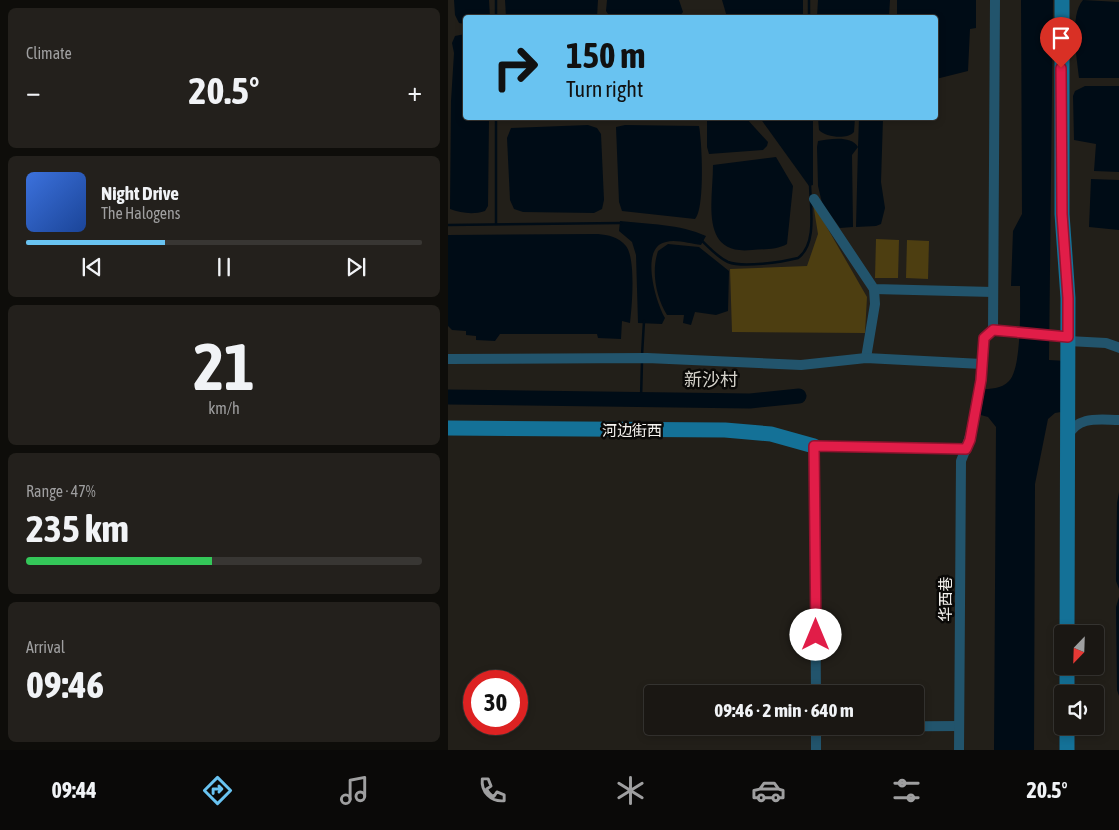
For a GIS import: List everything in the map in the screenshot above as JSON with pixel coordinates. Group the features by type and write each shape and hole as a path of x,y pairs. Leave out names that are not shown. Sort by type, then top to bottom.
{"street":[{"path":"995,0 993,330 1106,343 1120,348"},
{"path":"1062,0 1062,214 1068,298 1067,625"},
{"path":"814,199 874,289 876,304 866,358"},
{"path":"874,289 993,292"},
{"name":"华西巷","path":"959,750 961,462 970,440 982,364 984,338 993,330"},
{"path":"448,359 642,358 801,365 866,358 982,364"},
{"path":"1068,437 1075,425 1081,421 1120,420"},
{"name":"河边街西","path":"448,428 726,430 771,434 814,446"},
{"path":"816,685 814,446 966,449"},
{"path":"924,726 959,726"},
{"path":"816,735 816,750"},
{"path":"1067,735 1067,750"}],"shaded area":[{"path":"454,0 489,0 490,15 463,15 463,24 459,23 455,15"},
{"path":"505,0 598,0 597,15 506,15"},
{"path":"607,0 679,0 683,12 681,15 609,15 606,11"},
{"path":"722,0 803,0 803,15 726,15"},
{"path":"818,0 890,0 889,15 817,15"},
{"path":"897,0 976,0 976,28 970,29 968,71 938,78 938,15 897,15"},
{"path":"1021,0 1053,0 1049,360 1067,361 1067,411 1055,413 1048,419 1035,484 1034,750 994,750 996,427 988,417 977,414 980,389 992,389 1009,381 1013,374 1018,351 1020,286 1011,286 1013,231 1022,214"},
{"path":"1083,0 1119,2 1119,78 1079,78 1075,26 1076,16"},
{"path":"463,34 463,120 489,120 488,206 485,211 481,212 472,213 450,209 451,101 454,53 452,43 455,36"},
{"path":"1085,86 1119,86 1119,172 1094,171 1096,144 1074,140 1073,96 1075,91"},
{"path":"707,120 748,120 768,142 763,150 709,154 707,147"},
{"path":"761,120 813,120 813,185 809,186"},
{"path":"818,120 855,120 854,132 846,136 836,137 819,130"},
{"path":"859,120 883,120 881,182 885,208 881,224 856,227"},
{"path":"588,125 597,128 601,134 604,200 602,209 594,213 523,212 514,209 510,200 507,138 511,128"},
{"path":"625,125 699,126 702,160 701,189 698,213 695,219 622,211 619,202 616,127"},
{"path":"845,139 855,143 858,147 852,155 853,227 840,228 822,203 818,186 818,141"},
{"path":"776,157 793,186 787,244 774,248 735,250 724,244 716,235 711,209 713,165"},
{"path":"1091,179 1119,180 1119,230 1089,227"},
{"path":"813,203 867,297 865,333 732,332 730,269 807,266 818,234"},
{"path":"620,221 675,227 706,236 701,245 679,241 666,242 658,246 653,254 651,264 652,276 654,289 665,318 662,324 638,323 636,255 632,242 619,231"},
{"path":"598,234 620,240 626,246 631,261 632,306 630,323 622,321 621,339 598,338 597,334 500,334 495,341 476,340 476,336 466,335 466,331 452,330 448,326 448,235"},
{"path":"876,239 899,240 898,278 875,278"},
{"path":"907,240 929,241 928,279 906,278"},
{"path":"668,244 699,247 729,271 728,311 716,315 695,312 691,325 683,323 684,315 667,315 657,292 655,267 658,251"},
{"path":"1119,492 1119,589 1116,581 1117,503"},
{"path":"1119,597 1119,696 1117,690 1116,607"}],"waterway":[{"path":"496,0 496,15"},
{"path":"809,0 809,15"},
{"path":"496,120 496,224"},
{"path":"700,239 713,252 728,262 735,264 763,264 798,258 804,252 811,234 810,182"},
{"path":"448,225 621,223"},
{"path":"642,355 644,321"},
{"path":"641,399 642,361"},
{"path":"448,397 750,401 799,396"}],"district":[{"name":"新沙村","path":"711,379"}],"route":[{"path":"816,635 814,446 966,449 970,440 981,380 984,338 993,330 1068,337 1068,298 1062,214 1061,68"}]}
